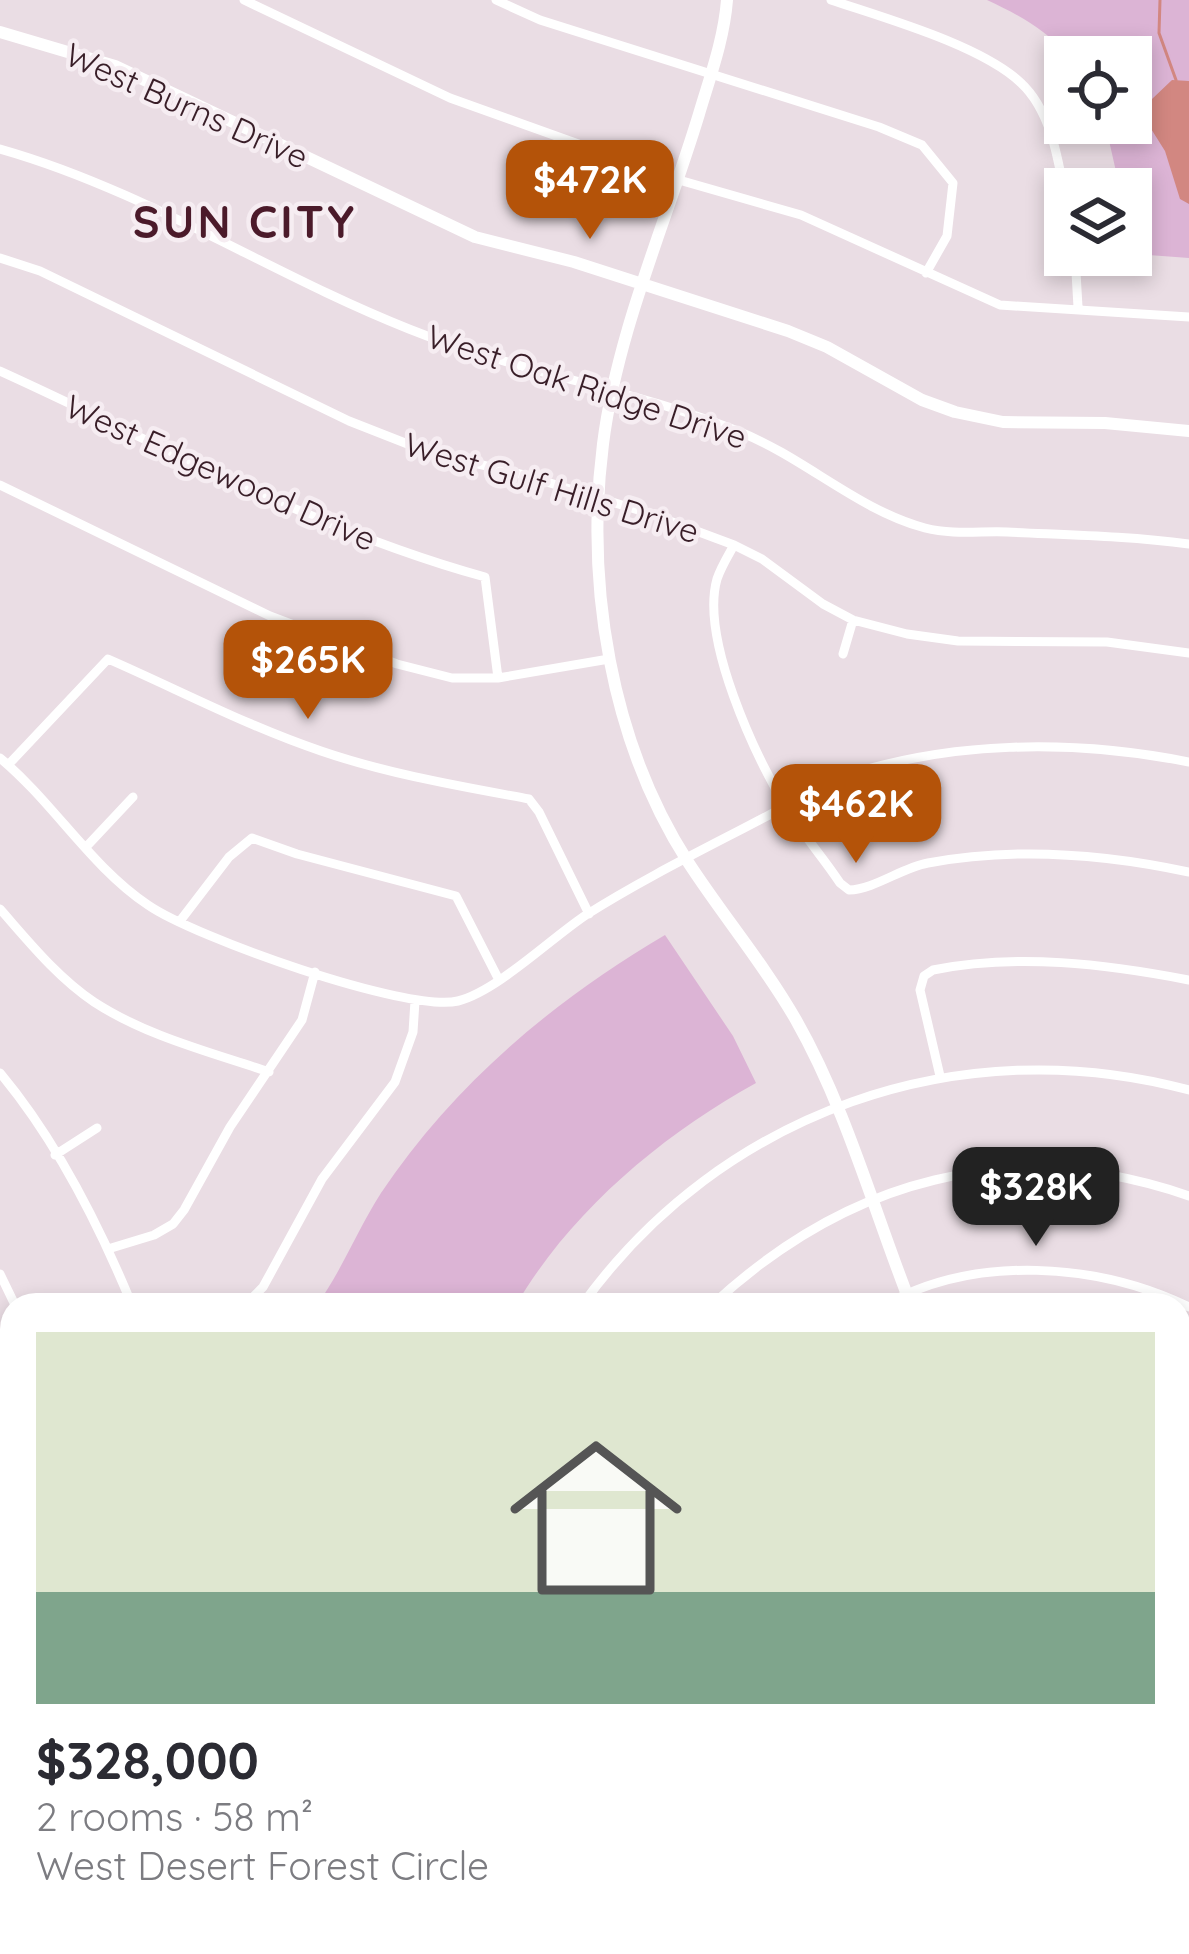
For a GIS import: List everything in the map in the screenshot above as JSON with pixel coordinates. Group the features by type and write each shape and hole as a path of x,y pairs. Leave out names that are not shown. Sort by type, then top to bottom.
{"street":[{"path":"244,0 450,98 679,180 801,215 1000,305 1189,317"},
{"path":"496,0 540,20 806,102 922,145 953,183 947,236 926,273"},
{"path":"727,0 711,75 610,393 597,559 609,658 646,777 686,860 797,1022 835,1105 906,1293"},
{"path":"831,0 991,62 1024,84 1044,117 1060,168"},
{"name":"West Burns Drive","path":"0,32 116,66 475,237 574,262 788,331 922,400 955,412 1003,422 1105,423 1189,431"},
{"name":"West Oak Ridge Drive","path":"0,149 138,199 405,328 734,430 802,461 900,521 933,530 1088,534 1189,544"},
{"name":"West Gulf Hills Drive","path":"0,258 40,271 349,421 428,452 524,475 734,545 853,620 958,641 1107,642 1189,653"},
{"path":"1076,276 1078,308"},
{"name":"West Edgewood Drive","path":"0,371 319,522 428,562 485,577 499,678"},
{"path":"0,485 270,616 340,645 452,678 499,678 609,658"},
{"path":"734,545 718,576 714,597 724,668 742,722 786,807 840,884 849,890 926,863 987,856 1088,857 1189,872"},
{"path":"844,654 853,620"},
{"path":"589,914 529,799 401,774 324,752 248,724 108,659 4,761 114,877 149,906 213,938 415,1001 457,1001 499,980 589,914 833,780 916,756 1070,748 1189,762"},
{"path":"87,846 133,797"},
{"path":"180,921 230,856 252,838 456,896 499,980"},
{"path":"0,909 58,973 92,1001 139,1028 268,1072"},
{"path":"940,1076 920,990 924,976 933,970 998,962 1065,964 1189,980"},
{"path":"108,1249 173,1224 230,1127 302,1020 315,972"},
{"path":"258,1293 322,1179 395,1082 405,1063 415,1001"},
{"path":"592,1293 630,1247 716,1173 835,1105 940,1076 1012,1069 1097,1072 1189,1090"},
{"path":"0,1073 55,1155 127,1293"},
{"path":"55,1155 97,1128"},
{"path":"727,1293 820,1223 871,1199 936,1180 999,1170 1064,1169 1123,1177 1189,1196"},
{"path":"934,1293 1015,1270 1112,1279 1152,1293"}],"shaded area":[{"path":"987,0 1189,0 1189,258 1152,255 1152,168 1115,168 1110,144 1152,144 1152,36 1047,36"},
{"path":"1172,80 1189,81 1189,204 1180,199 1165,151 1152,130 1152,99"},
{"path":"665,935 733,1036 756,1083 687,1126 621,1178 563,1238 524,1293 325,1293 381,1193 440,1116 508,1048"}],"waterway":[{"path":"1160,0 1159,33 1176,80"}],"district":[{"name":"SUN CITY","path":"245,221"}]}
